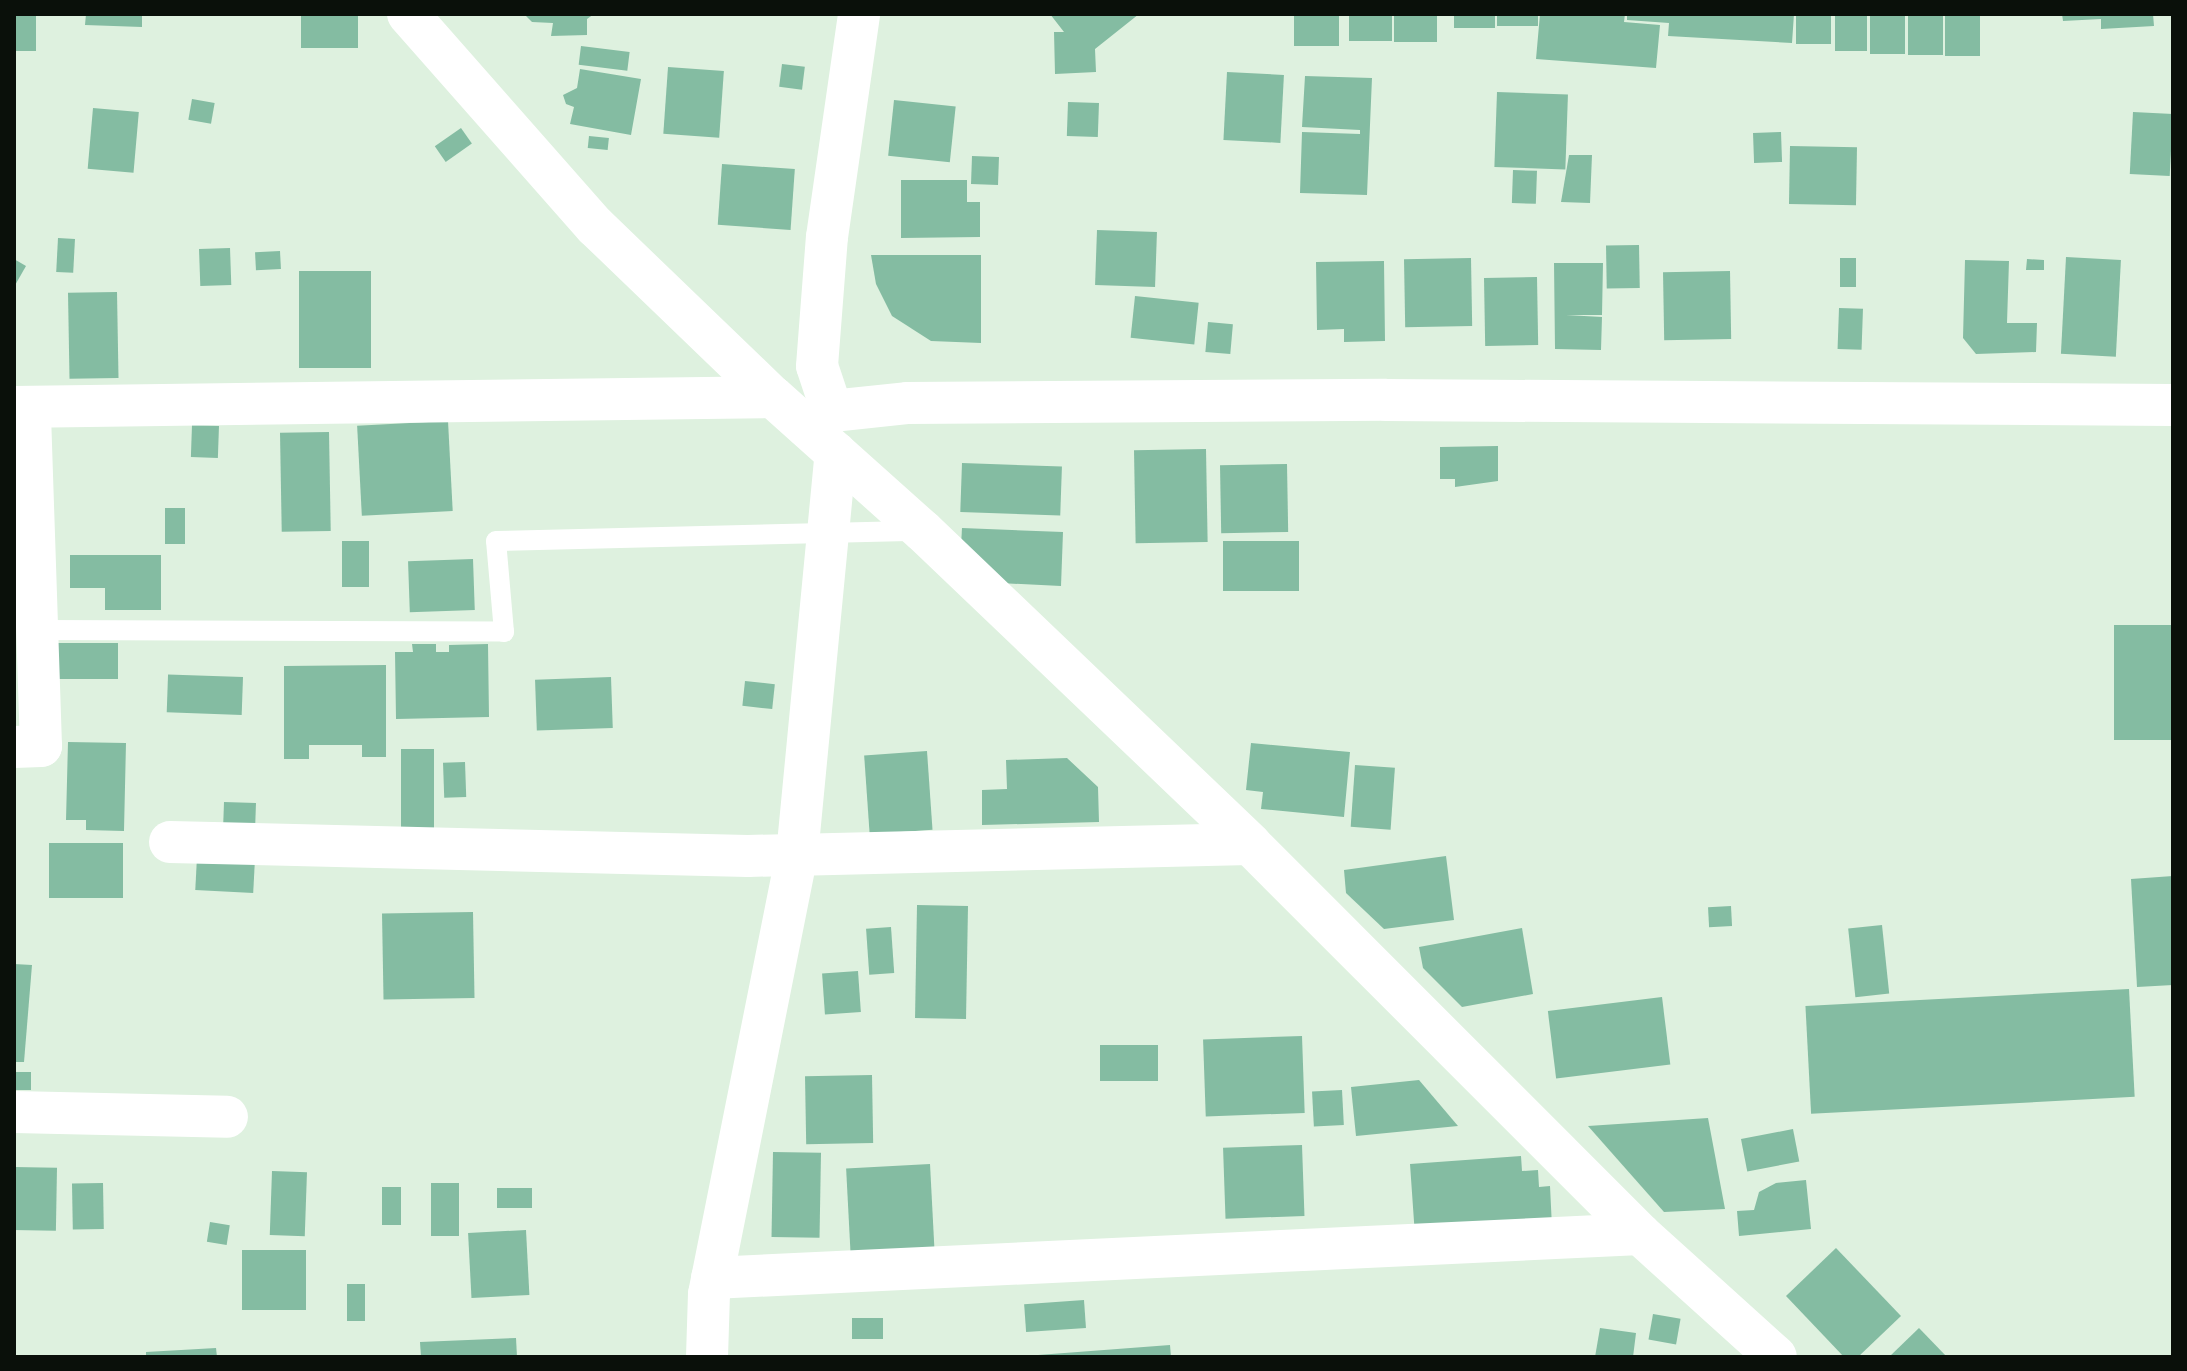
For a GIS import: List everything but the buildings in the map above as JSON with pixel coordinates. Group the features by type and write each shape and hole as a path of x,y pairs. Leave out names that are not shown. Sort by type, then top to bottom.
{"street":[{"path":"408,14 595,226 773,397 825,431 923,531 1250,844 1640,1234 1776,1357"},
{"path":"707,1357 712,1278 797,855 832,533 817,366 827,237 859,14"},
{"path":"14,747 41,746 39,630 22,407 773,397"},
{"path":"825,431 907,403 1370,400 2173,405"},
{"path":"170,842 797,855 1250,844"},
{"path":"14,1112 227,1117"},
{"path":"712,1278 1640,1234"}],"lane":[{"path":"39,630 504,632 496,541 923,531"}]}
